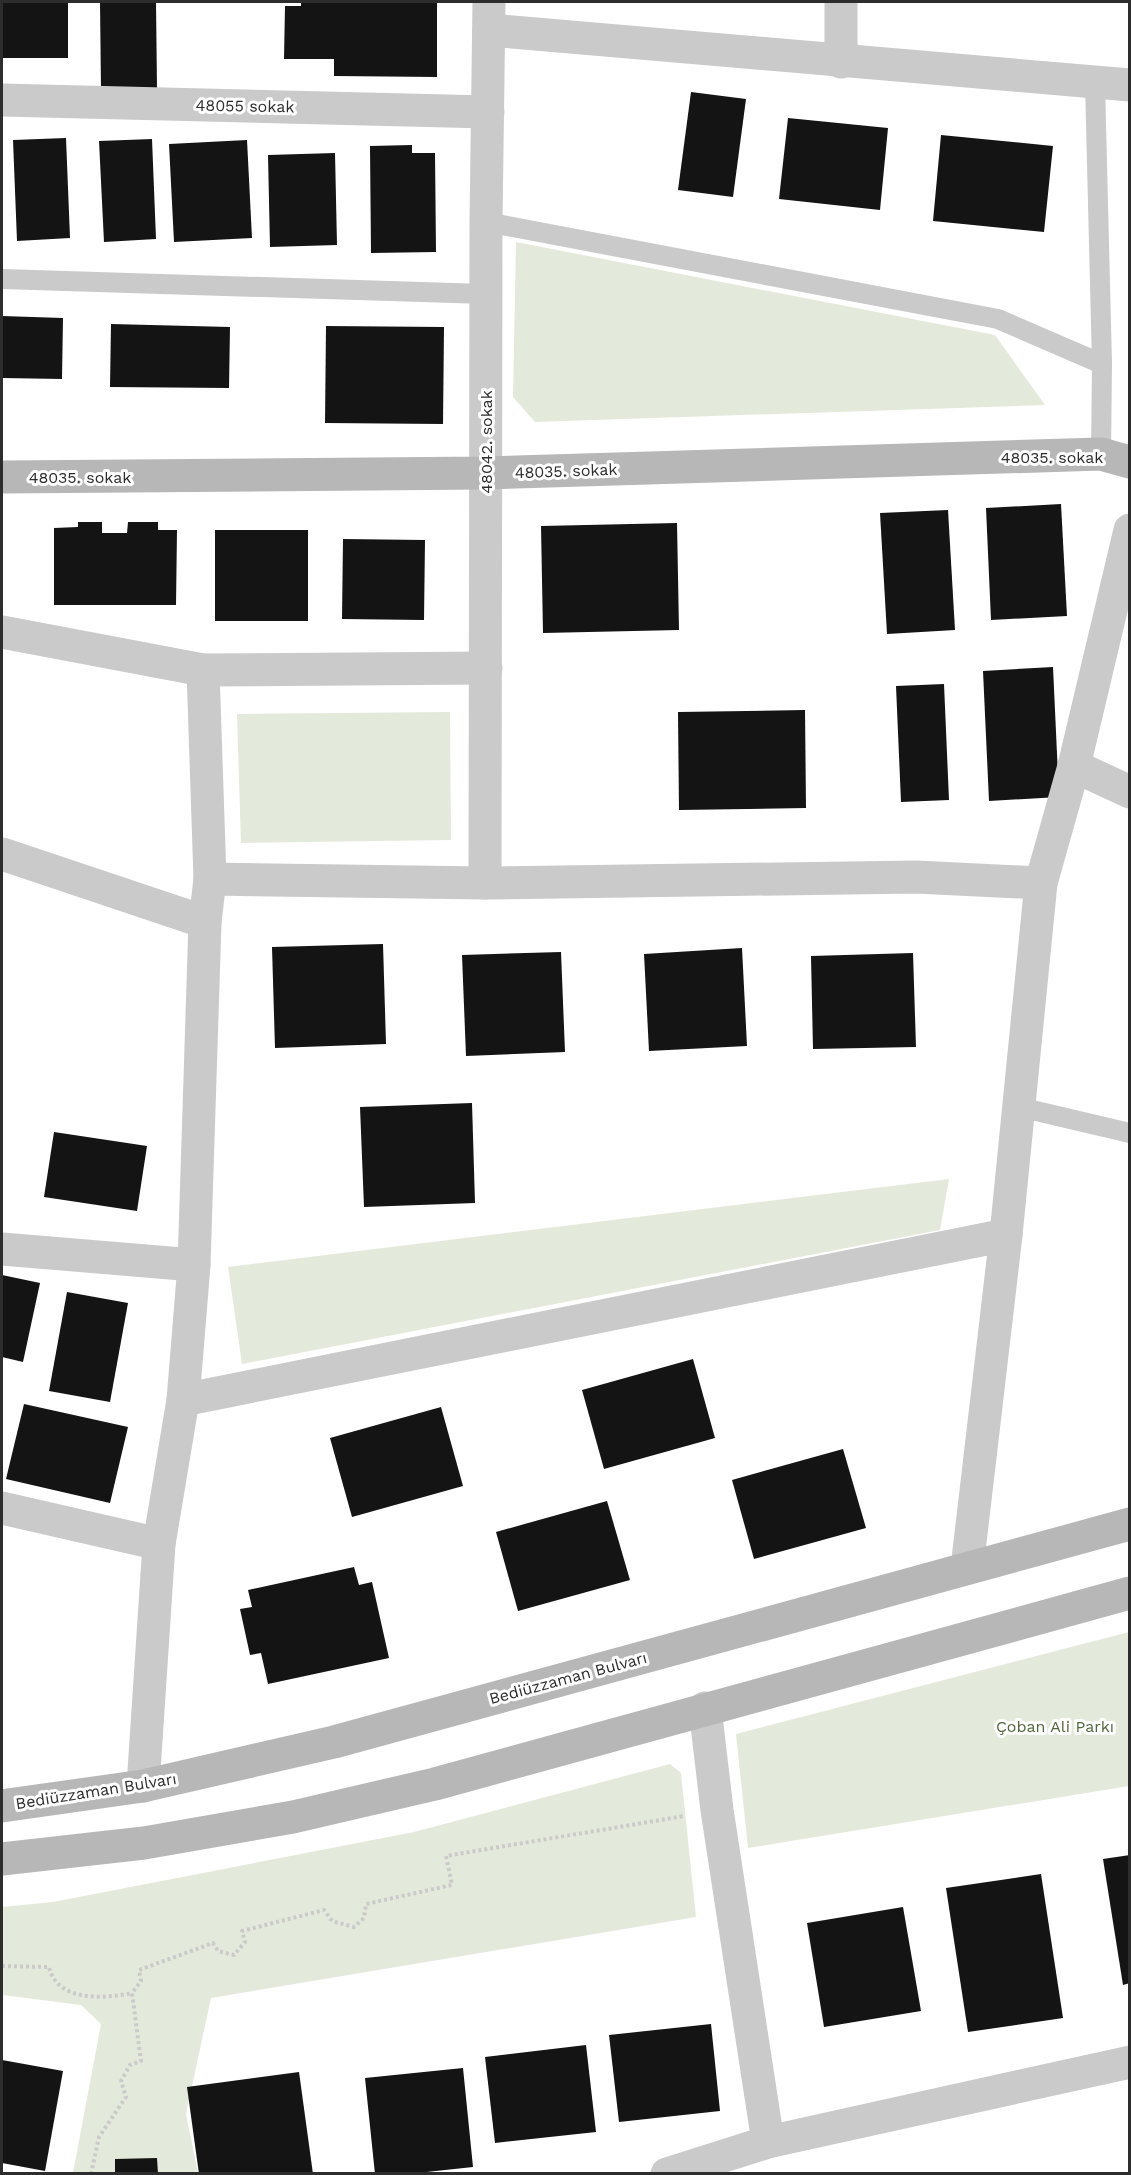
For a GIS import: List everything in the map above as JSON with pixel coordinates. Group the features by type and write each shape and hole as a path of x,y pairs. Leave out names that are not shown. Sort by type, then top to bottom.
{"street":[{"path":"841,2 841,62"},
{"path":"489,16 841,62 1130,85"},
{"name":"48042. sokak","path":"485,883 486,222 489,16"},
{"name":"48055 sokak","path":"2,100 488,112"},
{"name":"48035. sokak","path":"2,477 486,473 1115,458"},
{"path":"967,1569 1006,1235 1041,883 1074,766 1130,530"},
{"path":"2,632 203,670 486,668"},
{"path":"143,1786 159,1544 183,1400 194,1265 205,922 210,879 203,670"},
{"path":"1074,766 1130,792"},
{"path":"2,854 205,922"},
{"path":"210,879 485,883 916,877 1041,883"},
{"path":"183,1400 1006,1235"},
{"path":"2,1249 194,1265"},
{"path":"2,1508 159,1544"},
{"name":"Bediüzzaman Bulvarı","path":"2,1806 143,1786 334,1742 1130,1524"},
{"path":"2,1859 144,1843 293,1817 435,1784 1130,1593"},
{"path":"705,1708 717,1810 768,2142"},
{"path":"667,2174 768,2142 1130,2062"}],"lane":[{"path":"1095,83 1101,364 1115,458"},
{"path":"486,222 998,319 1101,364"},
{"path":"2,279 486,294"},
{"path":"1019,1107 1130,1133"}],"path":[{"path":"2,1966 49,1967 52,1977 71,1993 107,1999 132,1993 141,1981 140,1970 213,1943 218,1951 234,1955 244,1942 242,1931 324,1910 332,1921 354,1927 364,1918 366,1904 452,1885 446,1856 717,1810"},
{"path":"91,2174 99,2137 126,2097 121,2081 130,2065 141,2061 132,1993"}],"green space":[{"path":"516,242 995,335 1045,405 535,422 513,397"},
{"path":"450,712 451,840 241,843 237,714"},
{"path":"949,1179 940,1230 242,1364 228,1267"},
{"name":"Çoban Ali Parkı","path":"1129,1632 1129,1786 748,1848 736,1734"},
{"path":"670,1764 681,1773 696,1917 211,1998 186,2114 198,2173 73,2173 101,2024 81,2005 2,1995 2,1907 53,1902 414,1832"}],"building":[{"path":"2,2 68,2 68,58 2,58"},
{"path":"100,2 156,2 157,89 101,90"},
{"path":"301,2 437,2 437,77 334,76 334,59 284,59 285,6 301,6"},
{"path":"691,92 746,99 733,197 678,190"},
{"path":"788,118 888,128 880,210 779,199"},
{"path":"941,135 1053,146 1044,232 933,221"},
{"path":"66,138 70,238 17,241 13,140"},
{"path":"152,139 156,239 104,242 99,141"},
{"path":"247,140 252,238 174,242 169,144"},
{"path":"412,145 412,153 435,153 436,252 371,253 370,146"},
{"path":"335,153 337,245 270,247 268,155"},
{"path":"2,316 63,318 62,379 2,378"},
{"path":"111,324 230,327 229,388 110,387"},
{"path":"326,326 444,327 443,424 325,423"},
{"path":"1061,504 1067,616 991,620 986,508"},
{"path":"948,510 955,630 887,634 880,513"},
{"path":"78,522 102,522 102,533 127,533 128,522 158,522 158,530 177,530 176,605 54,605 54,528 78,527"},
{"path":"677,523 679,630 543,633 541,526"},
{"path":"215,530 308,530 308,621 215,621"},
{"path":"343,539 425,540 424,620 342,619"},
{"path":"1053,667 1059,797 989,801 983,671"},
{"path":"944,684 949,800 901,802 896,686"},
{"path":"805,710 806,808 679,810 678,712"},
{"path":"383,944 386,1044 275,1048 272,947"},
{"path":"742,948 747,1046 649,1051 644,954"},
{"path":"561,952 565,1052 466,1056 462,955"},
{"path":"913,953 916,1047 813,1049 811,956"},
{"path":"472,1103 475,1203 364,1207 360,1107"},
{"path":"54,1132 147,1146 137,1211 44,1197"},
{"path":"2,1275 40,1283 23,1362 2,1357"},
{"path":"67,1292 128,1303 110,1402 49,1391"},
{"path":"693,1359 715,1438 604,1469 582,1390"},
{"path":"24,1404 128,1427 110,1503 6,1479"},
{"path":"441,1407 463,1486 352,1517 330,1438"},
{"path":"843,1449 866,1528 754,1559 732,1480"},
{"path":"607,1501 630,1580 518,1611 496,1532"},
{"path":"354,1567 359,1585 372,1582 389,1658 268,1684 261,1653 250,1655 240,1609 252,1607 248,1590"},
{"path":"1130,1855 1130,1983 1123,1985 1103,1859"},
{"path":"1041,1874 1063,2018 968,2032 946,1888"},
{"path":"903,1907 921,2011 824,2027 807,1923"},
{"path":"711,2024 720,2111 619,2122 609,2035"},
{"path":"586,2045 596,2132 495,2143 485,2057"},
{"path":"2,2060 63,2071 45,2171 2,2163"},
{"path":"463,2068 473,2167 408,2174 375,2174 365,2078"},
{"path":"299,2072 313,2174 199,2174 187,2087"},
{"path":"157,2158 158,2174 115,2174 115,2159"}]}
